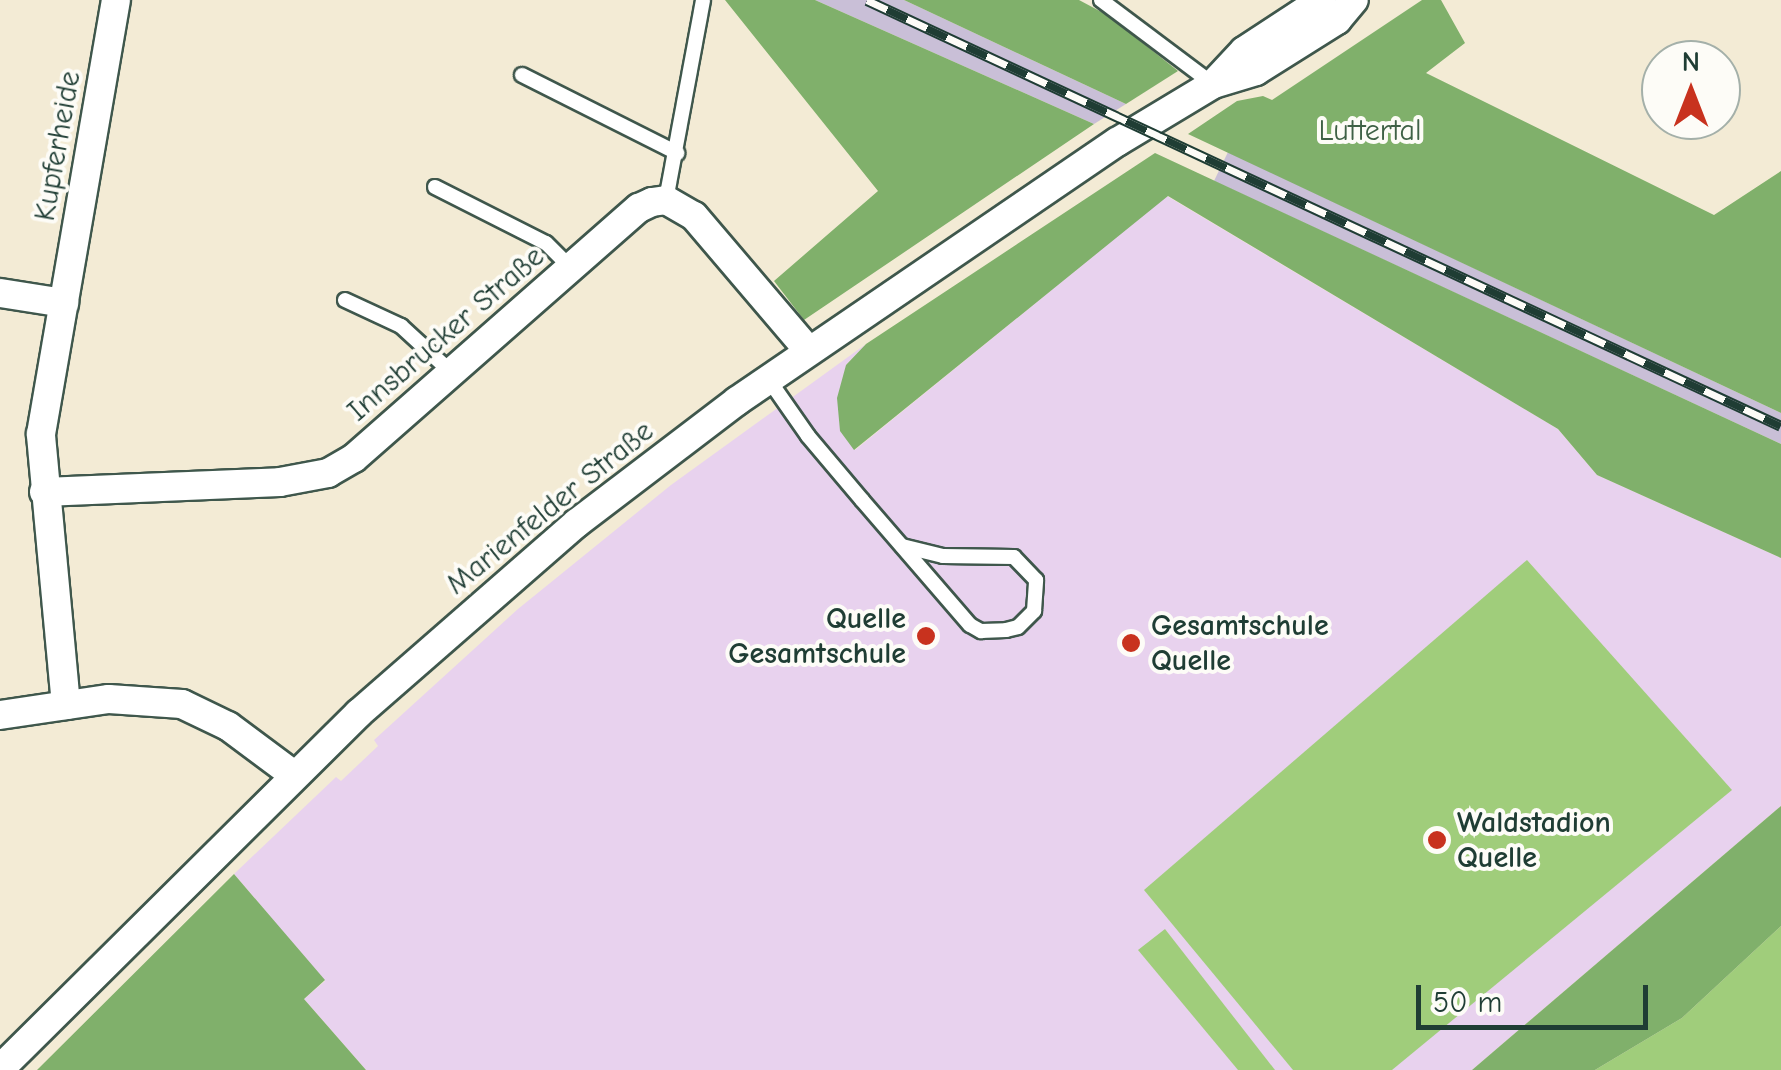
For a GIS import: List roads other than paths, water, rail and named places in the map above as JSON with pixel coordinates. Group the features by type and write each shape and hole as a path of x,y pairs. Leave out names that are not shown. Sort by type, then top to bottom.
{"street":[{"name":"Kupferheide","path":"66,705 41,434 116,0"},
{"name":"Marienfelder Straße","path":"0,1070 294,775 403,672 533,560 809,351 1117,142 1212,84 1244,51 1322,0"},
{"name":"Marienfelder Straße","path":"1212,84 1256,72 1337,20 1354,0"},
{"path":"666,200 694,216 809,351"},
{"name":"Innsbrucker Straße","path":"44,492 280,482 328,473 354,458 639,208 666,200"},
{"path":"0,293 64,303"},
{"path":"0,715 146,698 182,704 228,726 294,775"}],"lane":[{"path":"666,200 703,0"},
{"path":"1101,0 1212,84"},
{"path":"522,75 677,153"},
{"path":"435,188 546,243 570,268"},
{"path":"346,300 401,326 451,372"},
{"path":"769,380 808,436 902,546 970,625 981,631 1018,627 1034,610 1036,580 1014,557 943,556 902,546"}],"railway":[{"path":"867,0 1781,426"}],"place":[{"name":"Quelle Gesamtschule","path":"926,636"},
{"name":"Gesamtschule Quelle","path":"1131,643"},
{"name":"Waldstadion Quelle","path":"1437,840"}],"park label":[{"name":"Luttertal","path":"1370,131"}]}
